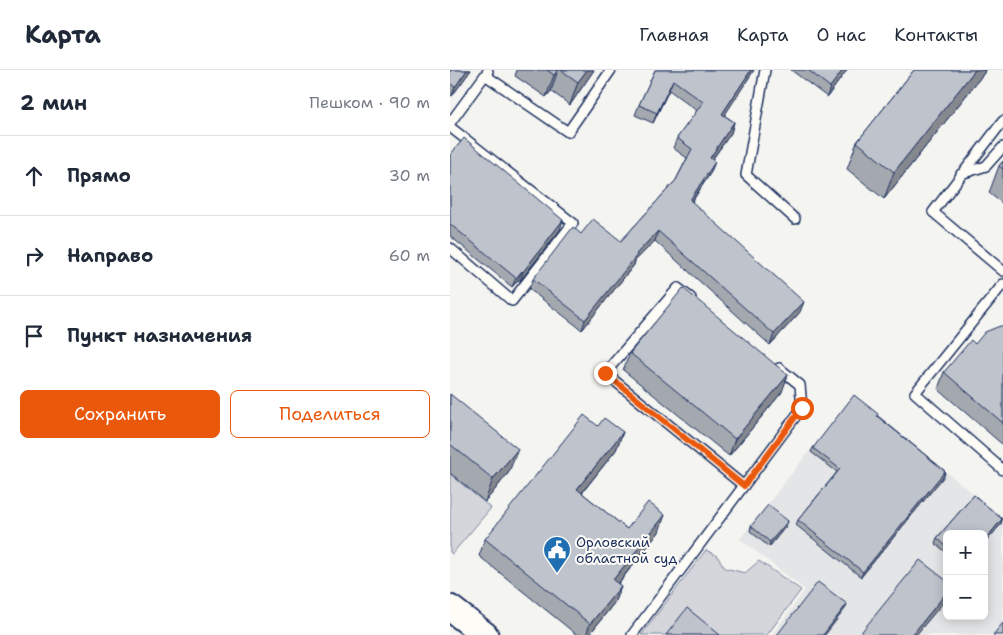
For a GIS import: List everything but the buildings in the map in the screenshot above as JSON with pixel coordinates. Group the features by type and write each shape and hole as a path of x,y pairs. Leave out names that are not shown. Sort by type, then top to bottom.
{"street":[{"path":"450,608 485,635"}],"lane":[{"path":"450,124 487,72 568,132 611,70"},
{"path":"764,70 746,175 795,219"},
{"path":"1003,121 933,212 1003,271"},
{"path":"450,127 573,223 512,301 450,248"},
{"path":"961,174 986,166 1003,147"},
{"path":"1003,284 915,394 1003,470"},
{"path":"701,306 678,288 605,373 744,486"},
{"path":"632,635 802,408 800,385 769,361"}],"shaded area":[{"path":"853,396 1003,518 1003,635 772,635 805,590 740,539"},
{"path":"450,474 491,508 452,554 450,552"},
{"path":"706,550 717,556 725,568 745,573 759,561 801,590 767,635 641,635"}],"place":[{"name":"Орловский областной суд","path":"557,574"}],"route":[{"path":"605,373 744,486 802,408"}]}
